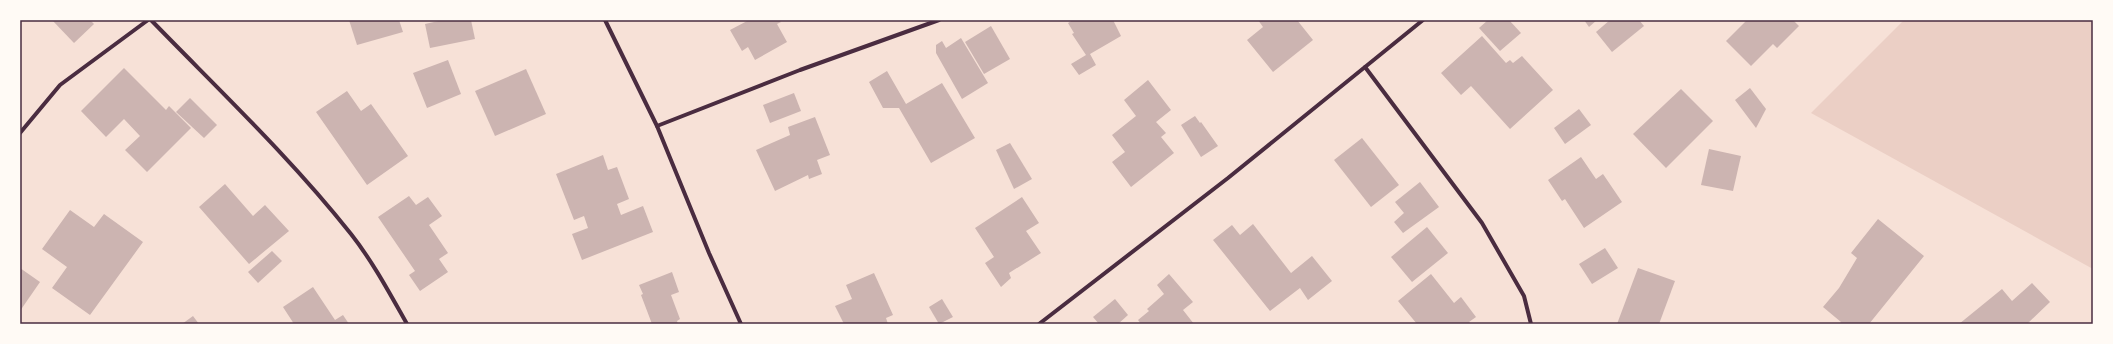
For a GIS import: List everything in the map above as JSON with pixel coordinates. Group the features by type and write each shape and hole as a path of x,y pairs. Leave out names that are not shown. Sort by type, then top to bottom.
{"street":[{"path":"20,133 60,85 148,20"},
{"path":"151,20 314,189 352,236 391,296 407,324"},
{"path":"604,20 657,126 709,253 741,324"},
{"path":"657,126 800,70 939,20"},
{"path":"1039,324 1228,178 1423,20"},
{"path":"1365,67 1482,223 1524,296 1531,324"}],"shaded area":[{"path":"1904,20 2093,20 2093,269 1811,113"}],"building":[{"path":"52,20 90,20 94,24 74,43"},
{"path":"349,20 399,20 403,32 357,45"},
{"path":"443,20 471,20 475,39 430,48 425,24"},
{"path":"749,20 779,20 781,22 777,24 787,42 755,60 748,47 742,51 730,30"},
{"path":"1073,20 1113,20 1121,36 1090,54 1096,65 1079,75 1071,64 1086,55 1072,34 1074,33 1068,23"},
{"path":"1258,20 1297,20 1313,40 1273,72 1247,40 1263,27"},
{"path":"1488,20 1509,20 1521,33 1500,51 1479,28"},
{"path":"1584,20 1597,20 1589,27"},
{"path":"1610,20 1639,20 1644,26 1612,52 1596,32"},
{"path":"1747,20 1793,20 1799,26 1777,48 1773,44 1751,66 1726,41"},
{"path":"991,26 1010,59 984,74 965,42"},
{"path":"1482,36 1506,63 1510,60 1513,63 1522,56 1553,90 1510,129 1471,86 1461,95 1441,73"},
{"path":"961,38 988,83 962,99 936,53 936,45 942,41 946,48"},
{"path":"448,60 461,94 427,108 413,73"},
{"path":"124,68 166,110 169,106 191,128 147,172 125,150 140,136 124,119 106,137 81,111"},
{"path":"526,69 546,114 495,136 475,91"},
{"path":"887,71 906,104 942,83 975,138 931,163 899,108 883,108 869,82"},
{"path":"1148,80 1171,110 1156,122 1166,133 1161,137 1174,153 1131,187 1112,162 1125,152 1112,135 1136,116 1124,100"},
{"path":"1750,88 1766,109 1756,128 1735,100"},
{"path":"1681,89 1713,121 1666,168 1633,134"},
{"path":"347,91 361,111 371,104 408,156 367,185 316,112"},
{"path":"794,93 801,111 770,123 763,105"},
{"path":"190,98 217,125 204,138 176,112"},
{"path":"1579,109 1591,125 1565,144 1554,128"},
{"path":"1195,116 1218,146 1201,157 1181,125"},
{"path":"815,117 830,155 817,160 822,174 809,179 808,175 775,191 756,150 790,135 788,127"},
{"path":"1362,138 1399,185 1371,207 1334,160"},
{"path":"1010,143 1032,179 1014,189 996,150"},
{"path":"1709,149 1741,156 1733,191 1701,185"},
{"path":"603,155 608,170 617,167 629,199 617,204 621,215 643,206 653,232 582,260 572,234 588,228 584,216 574,220 556,174"},
{"path":"1581,157 1596,179 1603,174 1622,202 1584,228 1565,199 1562,201 1548,180"},
{"path":"1420,182 1439,207 1403,233 1394,222 1404,213 1395,202"},
{"path":"225,184 253,216 265,205 289,231 249,264 199,207"},
{"path":"409,196 416,205 428,197 442,216 429,225 448,253 439,259 448,272 420,291 409,275 415,271 378,217"},
{"path":"1022,197 1039,223 1026,231 1041,253 1009,273 1011,278 1001,287 985,263 994,257 975,228"},
{"path":"70,210 94,227 104,214 143,242 90,315 52,288 67,267 42,249"},
{"path":"1878,219 1924,256 1869,324 1839,324 1841,322 1823,307 1839,288 1857,258 1851,253"},
{"path":"1253,224 1291,273 1312,256 1332,281 1308,300 1300,288 1270,311 1213,240 1232,225 1240,235"},
{"path":"1427,227 1448,253 1412,282 1391,257"},
{"path":"1605,248 1618,268 1592,284 1579,264"},
{"path":"272,251 282,261 258,283 248,272"},
{"path":"20,268 40,282 20,311"},
{"path":"1638,268 1675,281 1659,324 1617,324"},
{"path":"672,272 679,292 671,295 680,319 677,321 678,324 652,324 641,295 643,294 639,285"},
{"path":"874,273 893,315 886,318 888,324 844,324 835,306 852,299 846,285"},
{"path":"1169,274 1193,302 1183,310 1194,324 1141,324 1138,320 1149,311 1147,309 1164,294 1157,285"},
{"path":"1431,274 1454,303 1461,297 1476,317 1469,322 1471,324 1417,324 1398,301"},
{"path":"2032,283 2050,302 2027,324 1959,324 2002,289 2012,301"},
{"path":"313,287 335,320 343,315 349,324 294,324 283,307"},
{"path":"942,299 953,317 939,324 929,307"},
{"path":"1115,299 1128,315 1118,324 1099,324 1093,317"},
{"path":"193,316 199,324 182,324"}]}
